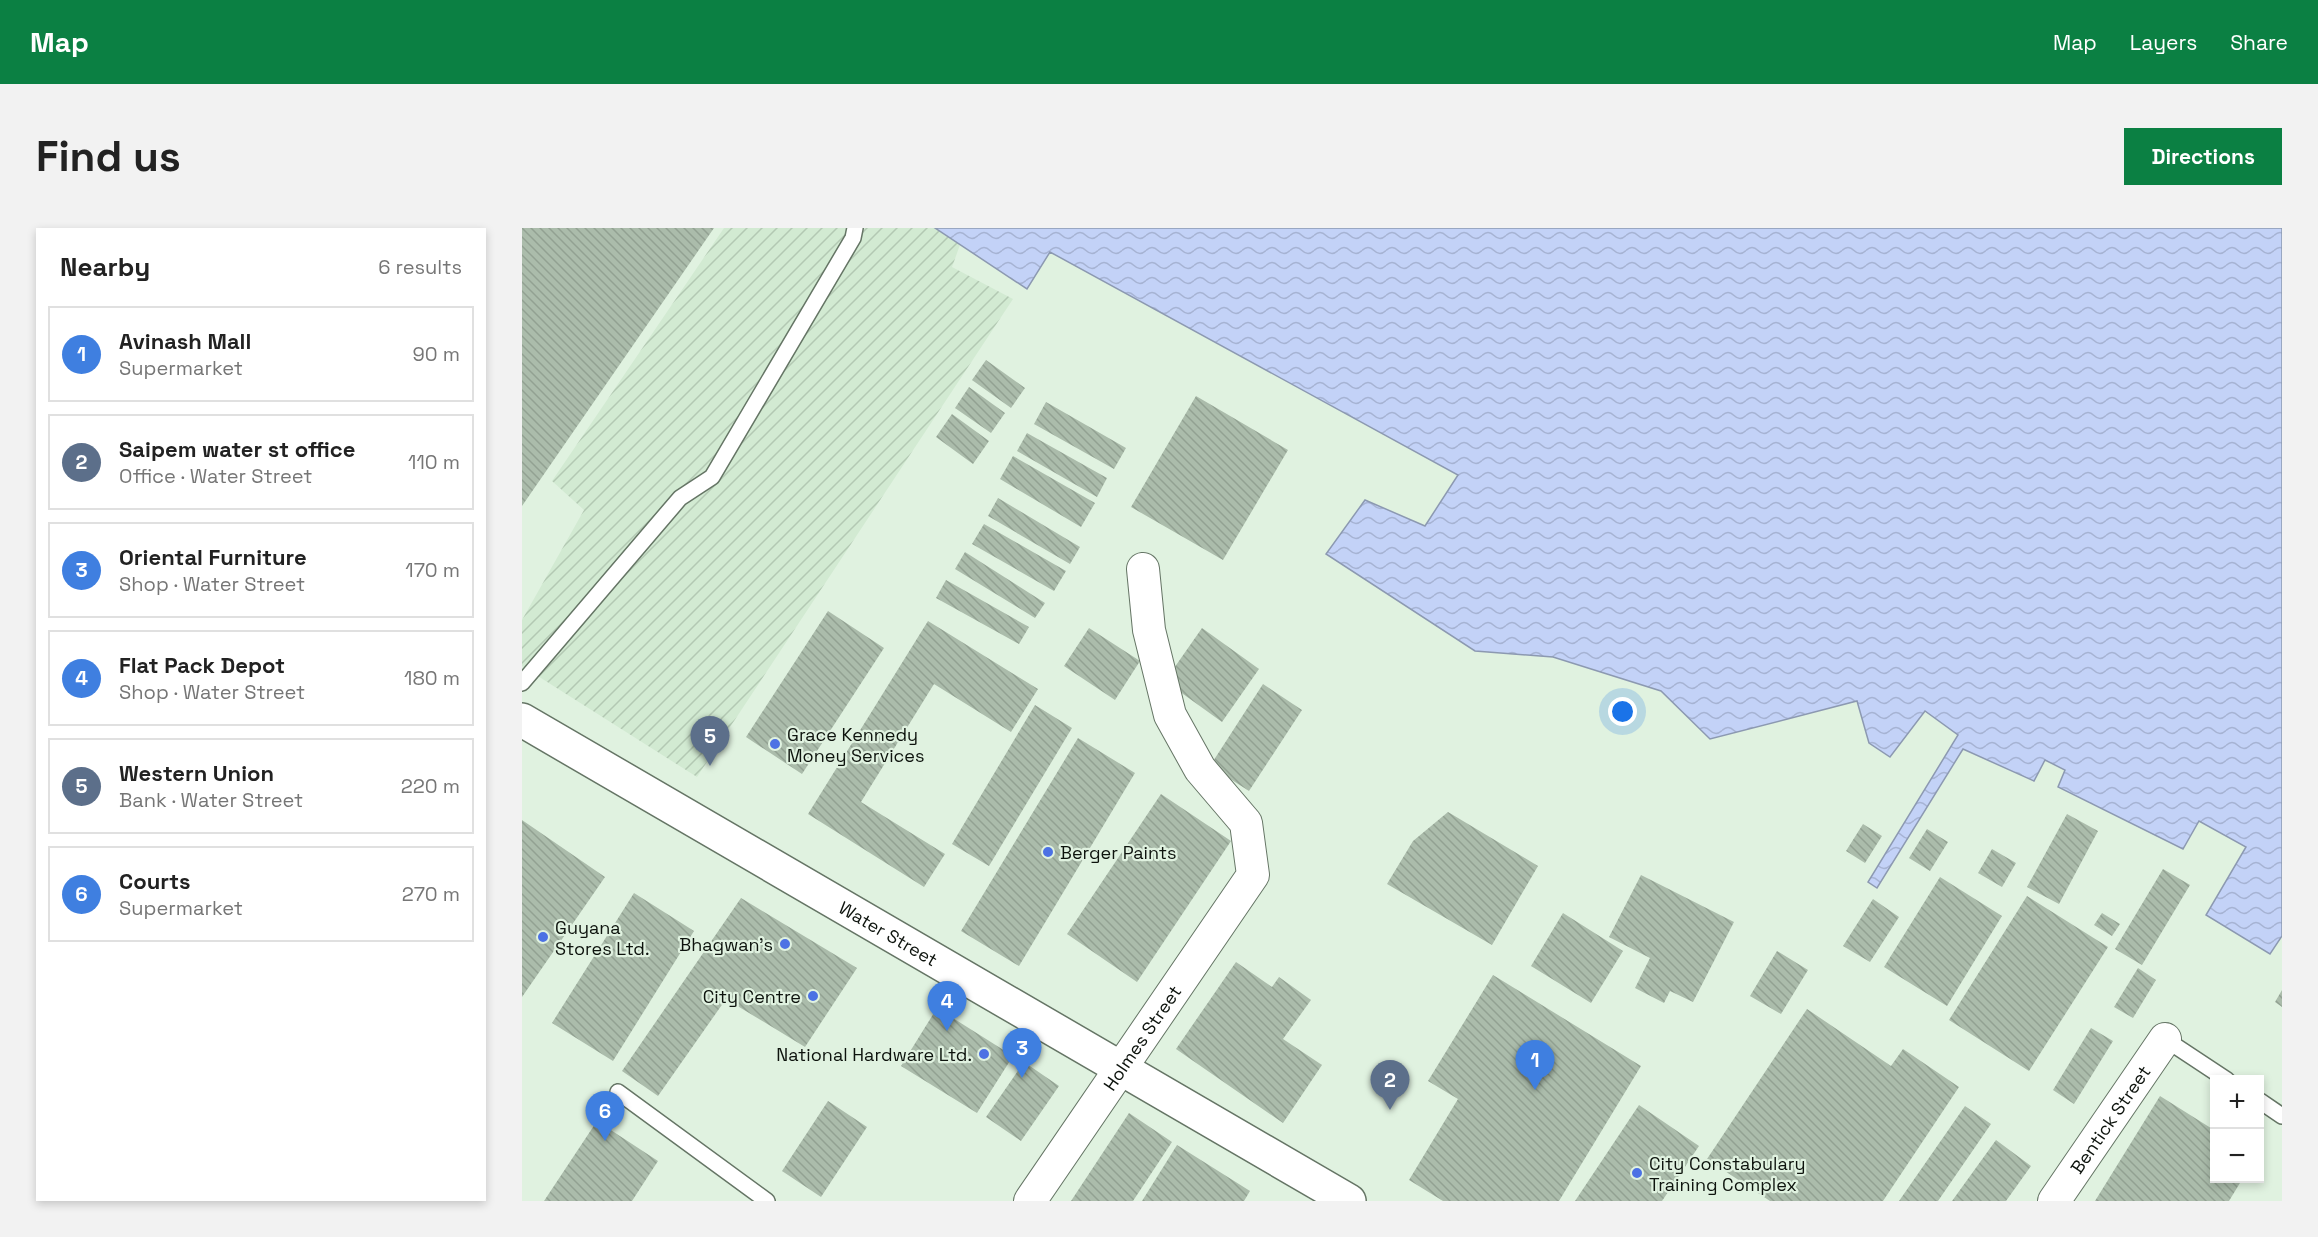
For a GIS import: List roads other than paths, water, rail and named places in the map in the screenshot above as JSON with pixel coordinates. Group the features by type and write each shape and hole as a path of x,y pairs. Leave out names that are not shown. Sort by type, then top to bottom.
{"street":[{"name":"Holmes Street","path":"1030,1201 1253,875 1245,823 1200,769 1170,715 1149,630 1143,568"},
{"name":"Water Street","path":"522,720 1349,1201"},
{"name":"Bentick Street","path":"2054,1201 2165,1039"}],"lane":[{"path":"522,683 680,498 712,477 853,238 855,228"},
{"path":"2165,1039 2219,1075"},
{"path":"618,1092 767,1201"},
{"path":"2264,1104 2282,1116"}],"water":[{"path":"935,228 2282,228 2282,936 2270,954 2206,915 2246,847 2199,821 2183,849 2058,787 2065,770 2045,760 2034,781 1963,749 1877,888 1868,882 1958,735 1925,711 1890,757 1869,743 1857,701 1710,739 1661,691 1553,657 1475,651 1326,554 1365,500 1425,526 1458,475 1050,252 1027,289"}],"place":[{"name":"Grace Kennedy Money Services","path":"775,744"},
{"name":"Western Union","path":"710,766"},
{"name":"Berger Paints","path":"1048,852"},
{"name":"Guyana Stores Ltd.","path":"543,937"},
{"name":"Bhagwan's","path":"785,944"},
{"name":"City Centre","path":"813,996"},
{"name":"Flat Pack Depot","path":"947,1031"},
{"name":"National Hardware Ltd.","path":"984,1054"},
{"name":"Oriental Furniture","path":"1022,1078"},
{"name":"Avinash Mall","path":"1535,1090"},
{"name":"Saipem water st office","path":"1390,1110"},
{"name":"Courts","path":"605,1141"},
{"name":"City Constabulary Training Complex","path":"1637,1173"}]}
